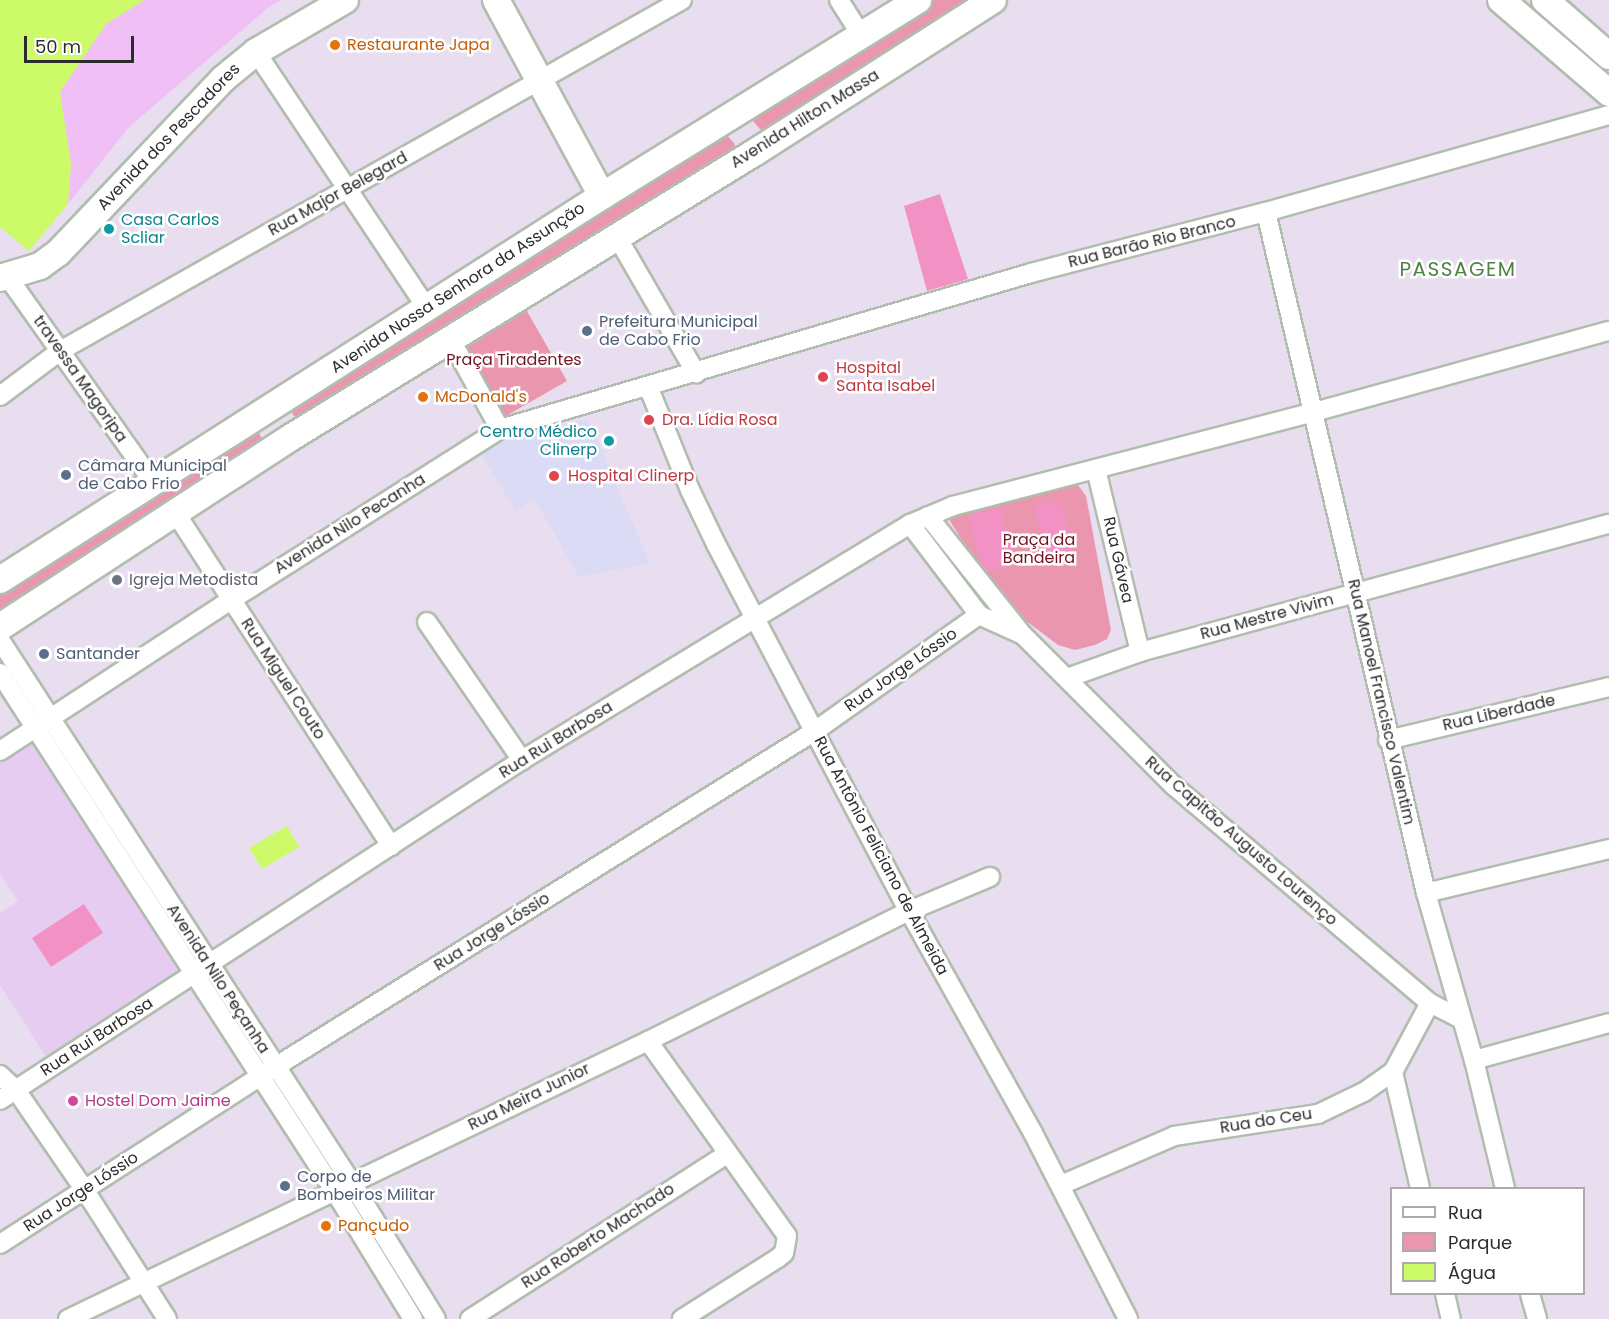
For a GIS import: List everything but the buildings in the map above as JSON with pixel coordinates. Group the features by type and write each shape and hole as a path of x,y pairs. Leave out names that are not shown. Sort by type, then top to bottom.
{"main road":[{"name":"Avenida dos Pescadores","path":"4,277 40,266 58,254 223,78 256,52 345,0"},
{"path":"496,0 602,196"},
{"name":"Avenida Nossa Senhora da Assunção","path":"0,580 426,307 918,0"},
{"name":"Avenida Hilton Massa","path":"616,235 745,157 993,0"},
{"path":"1501,0 1609,93"},
{"path":"1545,0 1609,56"},
{"path":"724,122 745,157"},
{"path":"0,627 290,438 451,340 616,235"},
{"path":"269,409 276,428 290,438"}],"street":[{"name":"Rua Major Belegard","path":"0,396 60,351 682,0"},
{"path":"840,0 861,35"},
{"path":"256,52 426,307"},
{"name":"Rua Barão Rio Branco","path":"696,373 1031,273 1266,212 1609,116"},
{"name":"Rua Manoel Francisco Valentim","path":"1266,212 1426,893 1460,1018 1474,1060 1505,1187"},
{"path":"616,235 696,373"},
{"name":"travessa Magoripa","path":"4,277 153,482"},
{"name":"Rua Rui Barbosa","path":"0,1101 522,760 910,524 953,506 1314,412 1609,331"},
{"path":"451,340 500,429"},
{"name":"Avenida Nilo Pecanha","path":"0,751 231,600 500,429 696,373"},
{"name":"Rua Antônio Feliciano de Almeida","path":"648,386 690,490 909,911 1061,1185 1123,1317"},
{"name":"Rua Gávea","path":"1096,469 1140,652"},
{"name":"Rua Miguel Couto","path":"175,512 391,846"},
{"path":"928,516 1023,635"},
{"name":"Rua Capitão Augusto Lourenço","path":"910,524 979,615 1023,635 1174,786 1430,1003 1460,1018"},
{"name":"Rua Mestre Vivim","path":"1067,678 1140,652 1609,524"},
{"name":"Rua Jorge Lóssio","path":"0,1244 268,1073 815,731 979,615"},
{"path":"427,622 522,760"},
{"name":"Avenida Nilo Peçanha","path":"0,640 44,723 268,1073 334,1190 413,1319"},
{"name":"Avenida Nilo Peçanha","path":"0,673 44,723"},
{"name":"Rua Liberdade","path":"1389,740 1609,687"},
{"path":"1426,893 1609,849"},
{"name":"Rua Meira Junior","path":"68,1319 648,1041 909,911 990,877"},
{"name":"Rua do Ceu","path":"1061,1185 1174,1136 1318,1114 1364,1092 1393,1072 1430,1003"},
{"path":"1474,1060 1609,1023"},
{"path":"648,1041 787,1236 786,1246 777,1258 682,1319"},
{"path":"1393,1072 1420,1187"},
{"name":"Avenida Nilo Peçanha","path":"268,1073 351,1182 436,1319"},
{"path":"0,1075 16,1090 84,1189 167,1319"},
{"name":"Rua Roberto Machado","path":"470,1319 727,1154"},
{"path":"1445,1295 1451,1319"},
{"path":"1530,1295 1536,1319"}],"shaded area":[{"path":"940,194 968,279 927,291 904,206"},
{"name":"Hospital Clinerp","path":"588,419 650,563 579,577 535,500 515,510 480,453 496,442"},
{"path":"1060,500 1074,549 1048,556 1034,507"},
{"path":"1000,507 1016,564 984,573 968,516"},
{"path":"33,737 182,970 46,1057 0,985 0,913 18,901 0,874 0,758"},
{"path":"84,904 103,933 51,967 32,938"}],"green space":[{"path":"931,0 973,0 769,131 760,129 753,121 752,115"},
{"path":"724,132 734,143 737,152 303,421 293,415 291,408"},
{"name":"Praça Tiradentes","path":"524,306 567,381 506,416 462,342"},
{"path":"257,429 265,445 0,618 0,594"},
{"name":"Praça da Bandeira","path":"1075,481 1086,496 1111,630 1107,639 1075,650 1058,645 1017,614 961,539 947,516"}],"sand":[{"path":"144,0 282,0 269,7 129,127 68,204 71,164 59,93 106,24"}],"water":[{"path":"0,0 144,0 106,24 60,92 71,164 68,204 29,251 0,227"},
{"path":"287,826 299,847 262,869 249,848"}],"place":[{"name":"Restaurante Japa","path":"335,45"},
{"name":"Casa Carlos Scliar","path":"109,229"},
{"name":"Prefeitura Municipal de Cabo Frio","path":"587,331"},
{"name":"Hospital Santa Isabel","path":"823,377"},
{"name":"McDonald's","path":"423,397"},
{"name":"Dra. Lídia Rosa","path":"649,420"},
{"name":"Centro Médico Clinerp","path":"609,441"},
{"name":"Câmara Municipal de Cabo Frio","path":"66,475"},
{"name":"Hospital Clinerp","path":"554,476"},
{"name":"Igreja Metodista","path":"117,580"},
{"name":"Santander","path":"44,654"},
{"name":"Hostel Dom Jaime","path":"73,1101"},
{"name":"Corpo de Bombeiros Militar","path":"285,1186"},
{"name":"Pançudo","path":"326,1226"}],"district":[{"name":"PASSAGEM","path":"1458,269"}]}
